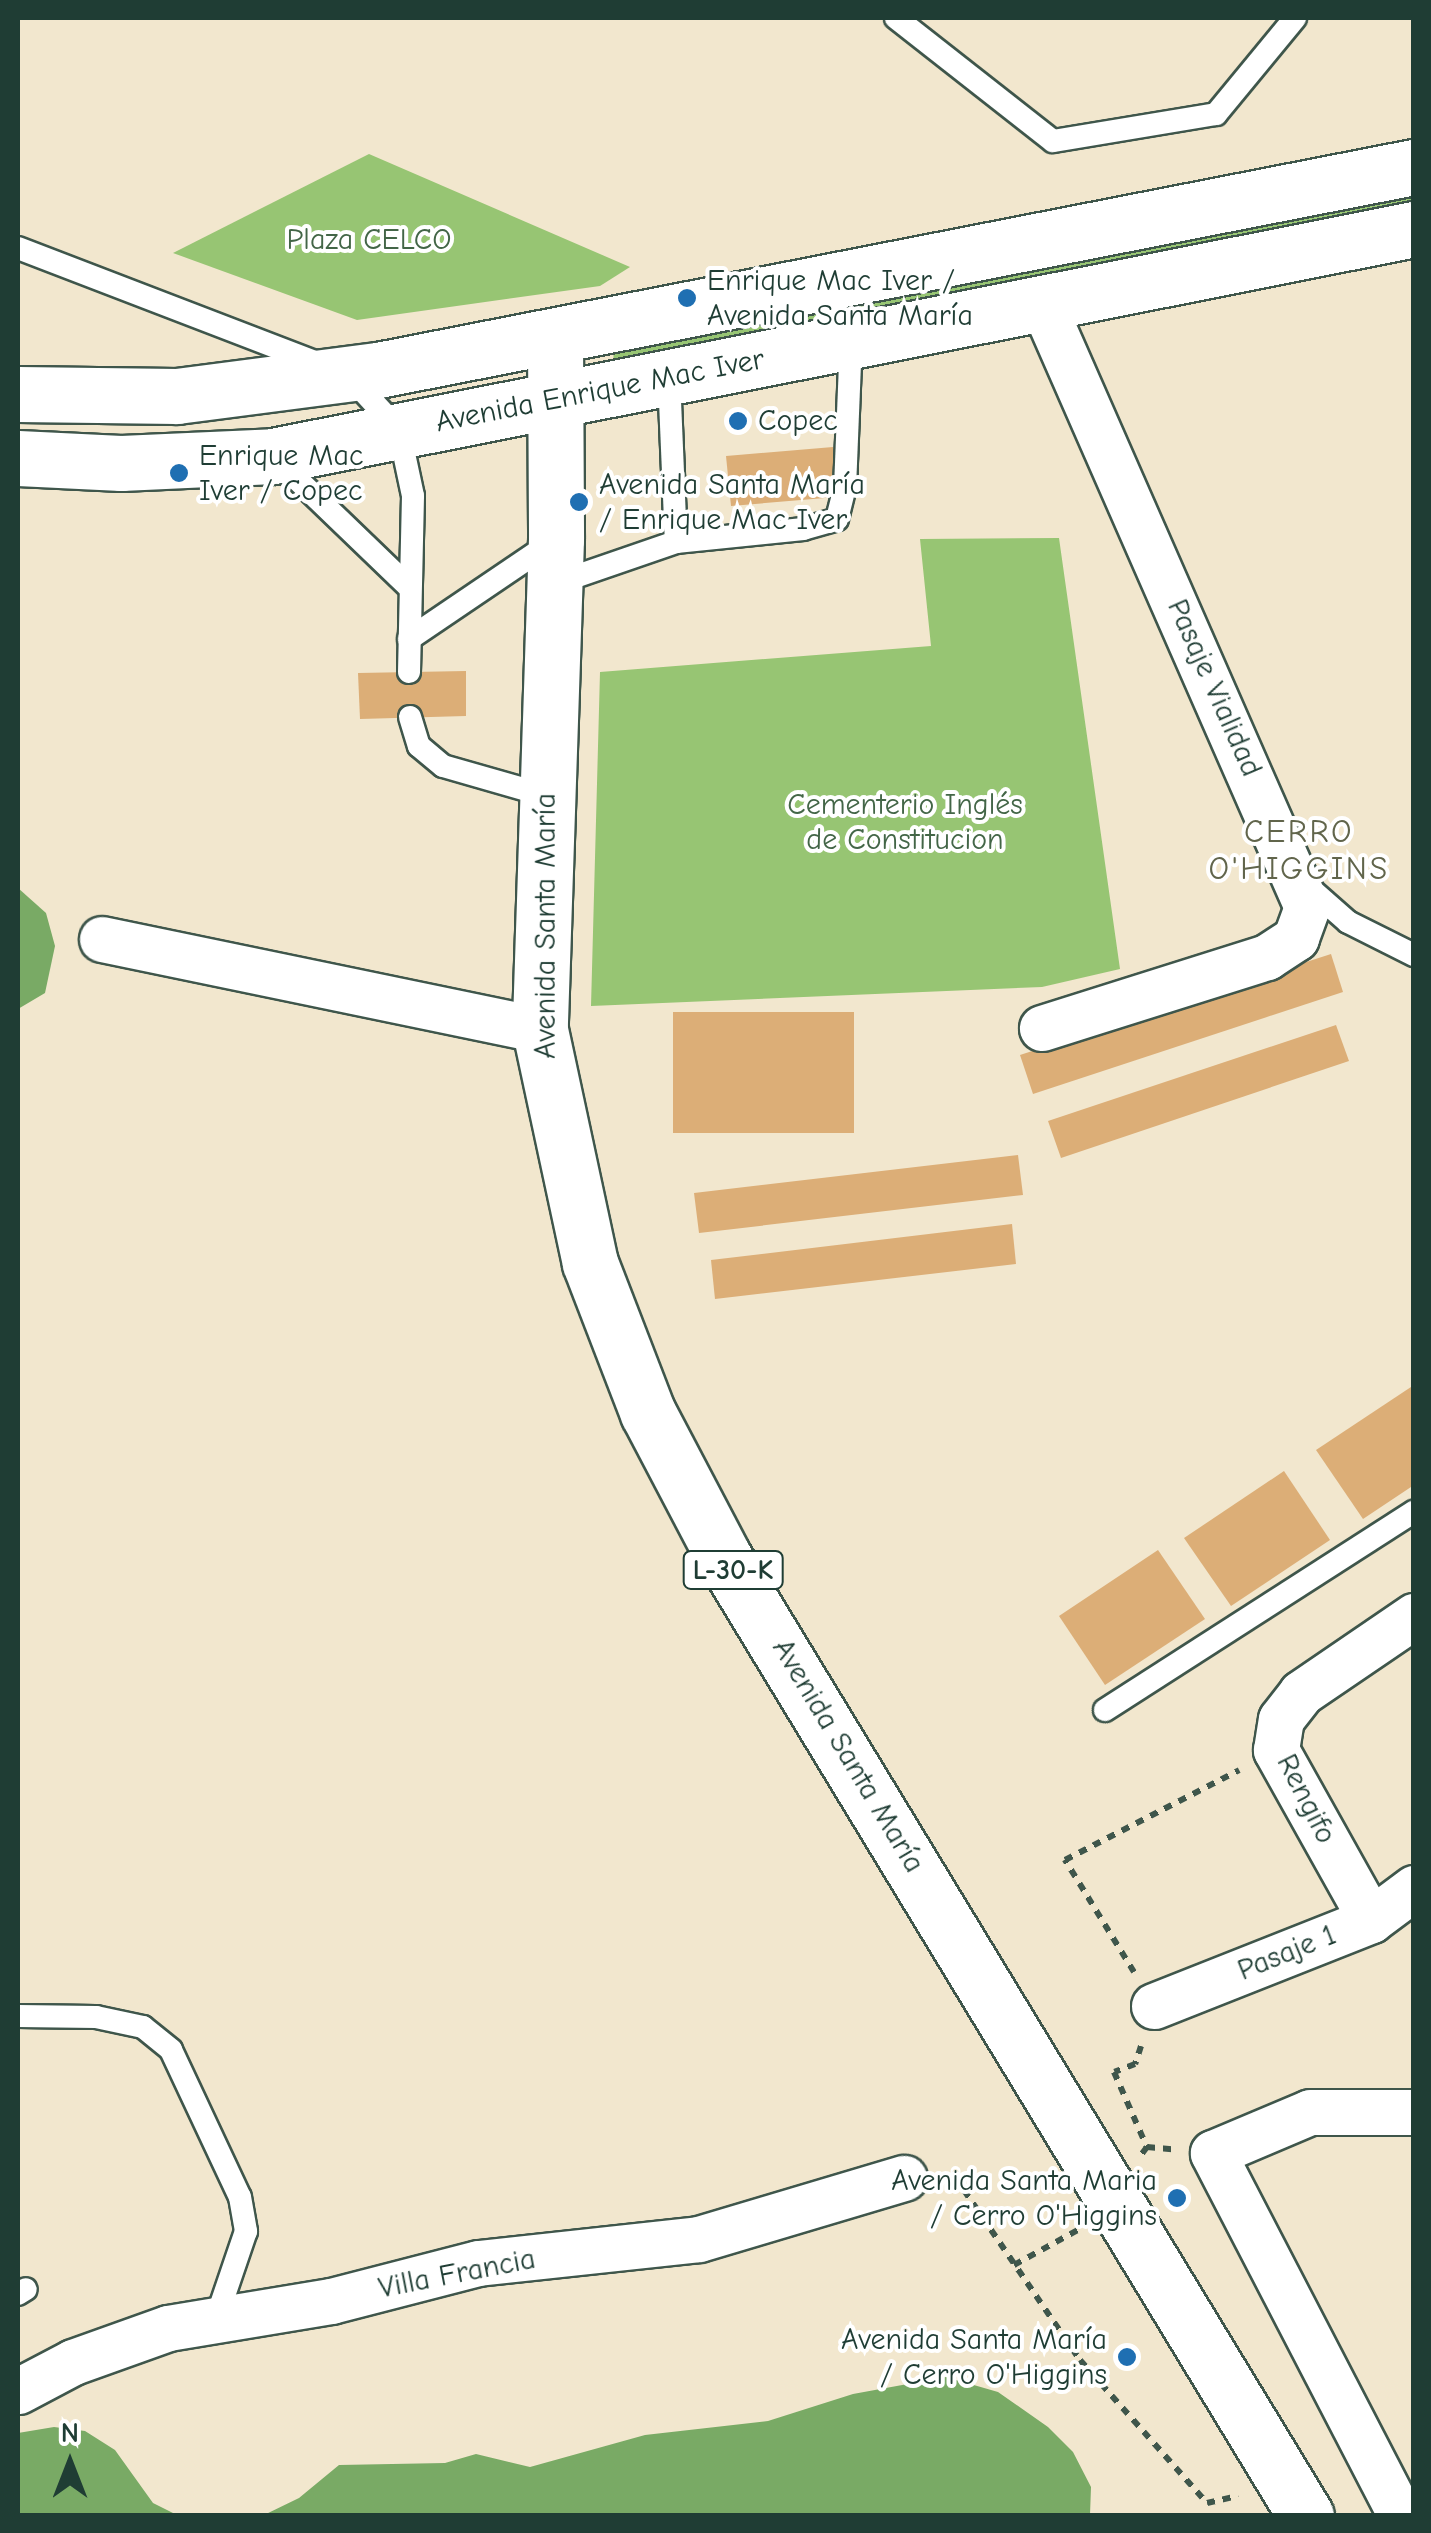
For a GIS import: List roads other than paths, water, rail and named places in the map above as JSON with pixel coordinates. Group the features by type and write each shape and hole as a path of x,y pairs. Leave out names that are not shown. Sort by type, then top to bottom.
{"main road":[{"name":"Avenida Enrique Mac Iver","path":"18,394 178,396 348,374 555,340 1412,172"},
{"name":"Avenida Enrique Mac Iver","path":"18,458 120,463 273,456 1414,229"},
{"name":"Avenida Santa María","path":"555,340 555,562 544,795 540,1030 590,1263 684,1486 1297,2500"}],"street":[{"name":"Pasaje Vialidad","path":"1042,303 1300,879 1304,922 1283,950 1042,1028"},
{"path":"102,939 540,1030"},
{"name":"Rengifo","path":"1371,1920 1276,1750 1281,1719 1301,1692 1414,1616"},
{"name":"Pasaje 1","path":"1154,2006 1371,1920 1414,1888"},
{"path":"1400,2516 1213,2152 1310,2112 1414,2112"},
{"name":"Villa Francia","path":"18,2392 120,2342 217,2316 332,2301 478,2263 698,2239 904,2178"}],"lane":[{"path":"896,18 1054,142 1216,114 1295,18"},
{"path":"18,248 348,374 399,430 412,496 409,672"},
{"path":"409,639 555,562 676,542 803,530 837,518 845,488 852,341"},
{"path":"669,377 676,542"},
{"path":"273,456 409,587"},
{"path":"410,717 419,746 443,766 544,795"},
{"path":"1300,879 1348,922 1414,955"},
{"path":"1105,1710 1414,1512"},
{"path":"18,2016 96,2016 143,2027 171,2050 240,2197 246,2232 217,2316"}],"place":[{"name":"Enrique Mac Iver / Avenida Santa María","path":"687,298"},
{"name":"Copec","path":"738,421"},
{"name":"Enrique Mac Iver / Copec","path":"179,473"},
{"name":"Avenida Santa María / Enrique Mac Iver","path":"579,502"},
{"name":"Avenida Santa Maria / Cerro O'Higgins","path":"1177,2198"},
{"name":"Avenida Santa María / Cerro O'Higgins","path":"1127,2357"}],"district":[{"name":"CERRO O'HIGGINS","path":"1299,852"}],"park label":[{"name":"Plaza CELCO","path":"369,240"},
{"name":"Cementerio Inglés de Constitucion","path":"905,822"}]}
